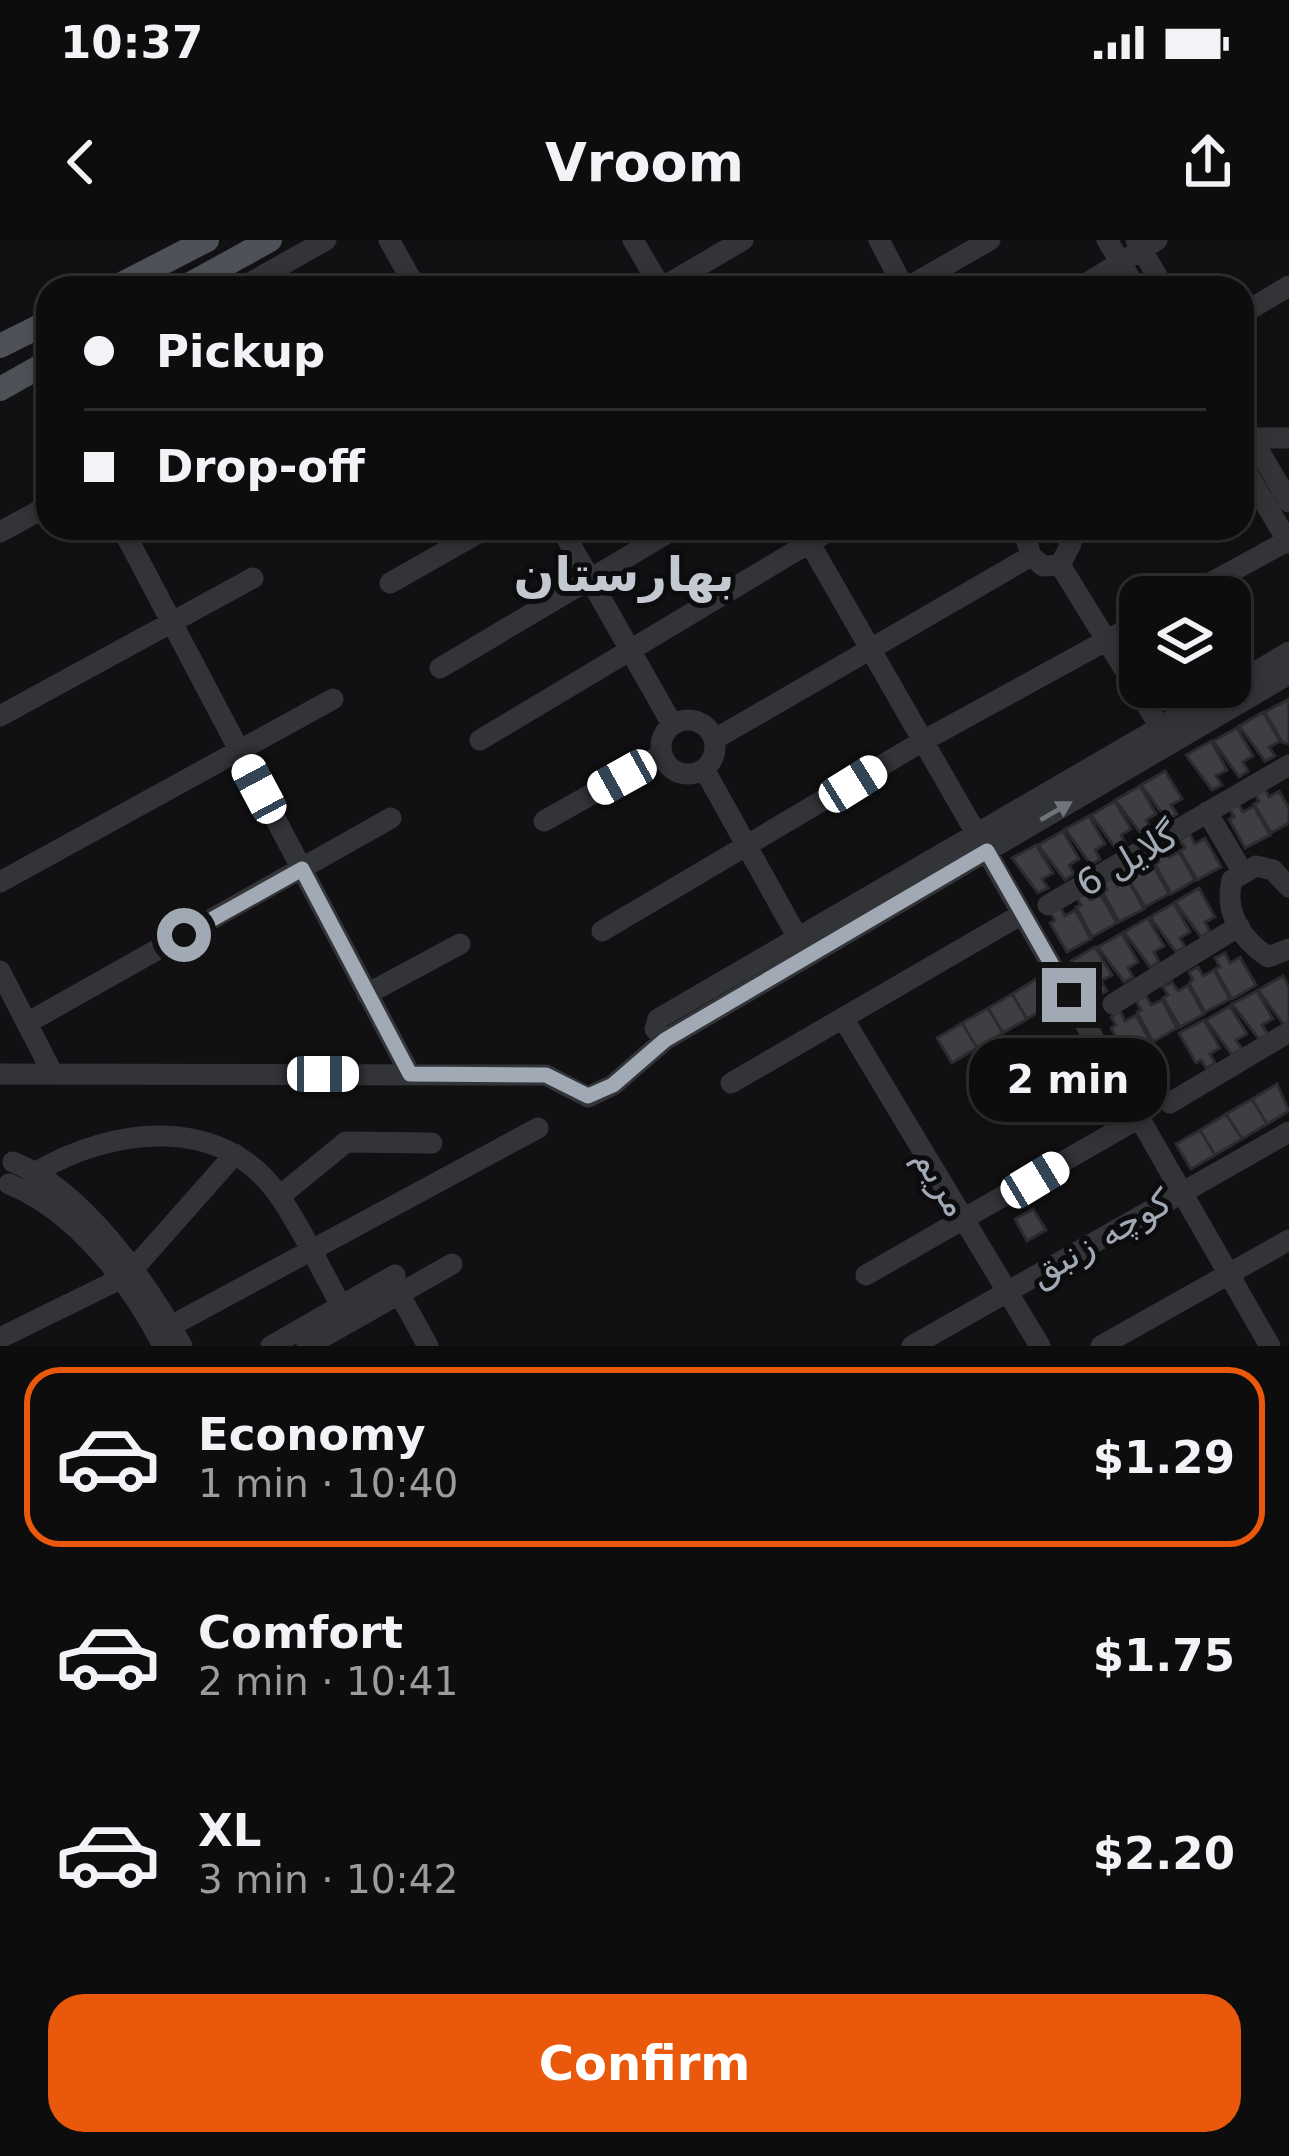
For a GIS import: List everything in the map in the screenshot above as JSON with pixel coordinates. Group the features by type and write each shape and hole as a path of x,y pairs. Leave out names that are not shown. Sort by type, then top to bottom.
{"main road":[{"path":"136,276 207,240"},
{"path":"205,276 270,240"},
{"path":"158,265 164,276"},
{"path":"0,346 36,328"},
{"path":"0,388 36,368"}],"street":[{"path":"262,276 326,240"},
{"path":"389,240 409,276"},
{"path":"633,240 655,276"},
{"path":"682,276 742,240"},
{"path":"879,240 898,276"},
{"path":"926,276 990,240"},
{"path":"1107,240 1129,276"},
{"path":"1099,276 1145,243 1159,276"},
{"path":"1254,307 1289,286"},
{"path":"1254,431 1289,438"},
{"path":"1254,469 1289,502"},
{"path":"1224,576 1288,542 1254,472"},
{"path":"0,532 36,512"},
{"path":"128,540 410,1074"},
{"path":"390,584 466,540"},
{"path":"567,540 672,724"},
{"path":"440,668 656,540"},
{"path":"480,740 633,649 798,540"},
{"path":"809,540 1270,1346"},
{"path":"1026,540 1038,564 1060,565"},
{"path":"1060,565 1070,552 1069,540"},
{"path":"715,739 1031,556"},
{"path":"1060,565 1160,728"},
{"path":"0,716 253,578"},
{"path":"602,931 923,741 1119,633"},
{"path":"1251,675 1289,652"},
{"path":"665,1040 655,1029 658,1019 798,938 1289,674"},
{"path":"0,882 332,699"},
{"path":"0,1074 546,1075 588,1096 613,1085 665,1040 1194,708"},
{"path":"689,719 705,724 715,739 714,756 704,770 688,774 671,769 662,754 662,737 672,724 689,719"},
{"path":"544,821 662,754"},
{"name":"گلایل 6","path":"1048,905 1289,765"},
{"path":"704,770 798,938"},
{"path":"1207,812 1242,872"},
{"path":"27,1023 391,818"},
{"path":"1289,887 1273,870 1256,866 1232,880 1228,896 1239,926 1268,957 1289,949"},
{"path":"731,1083 1022,914"},
{"path":"1113,1004 1239,926"},
{"path":"368,994 460,944"},
{"path":"0,971 53,1074"},
{"name":"مریم","path":"843,1018 1040,1346"},
{"path":"1170,1103 1289,1032"},
{"path":"866,1275 1139,1118"},
{"path":"182,1320 538,1127"},
{"name":"کوچه زنبق","path":"912,1346 1289,1132"},
{"path":"5,1172 36,1172 75,1149 130,1134 208,1141 235,1154 280,1196 341,1305"},
{"path":"280,1196 346,1142 433,1143"},
{"path":"5,1341 129,1272 235,1154"},
{"path":"5,1172 129,1272 154,1343"},
{"path":"36,1172 129,1272 182,1346"},
{"path":"1101,1346 1289,1240"},
{"path":"271,1346 341,1305 452,1264"},
{"path":"317,1344 397,1285"},
{"path":"397,1285 428,1346"}],"building":[{"path":"1289,699 1289,744 1282,742 1265,712"},
{"path":"1263,712 1280,741 1269,747 1275,756 1265,761 1239,726"},
{"path":"1237,728 1253,756 1243,762 1248,771 1239,777 1213,741"},
{"path":"1211,741 1227,770 1216,776 1222,785 1212,790 1186,755"},
{"path":"1165,771 1182,799 1171,805 1177,814 1167,820 1141,785"},
{"path":"1140,786 1156,814 1146,820 1151,829 1142,835 1115,800"},
{"path":"1264,787 1269,797 1279,791 1289,808 1289,823 1271,833 1254,804 1259,801 1254,793"},
{"path":"1115,801 1131,829 1121,835 1126,845 1117,850 1091,815"},
{"path":"1238,803 1243,812 1254,806 1270,835 1245,848 1229,819 1234,817 1229,808"},
{"path":"1089,816 1105,844 1095,850 1100,859 1091,865 1065,829"},
{"path":"1063,831 1079,859 1069,865 1074,874 1065,880 1038,845"},
{"path":"1190,834 1195,844 1205,838 1221,867 1197,880 1180,851 1185,848 1180,840"},
{"path":"1036,845 1053,873 1042,879 1048,888 1038,893 1012,858"},
{"path":"1164,848 1169,857 1179,852 1195,880 1171,894 1155,864 1159,862 1155,853"},
{"path":"1138,862 1143,871 1153,865 1169,894 1145,907 1128,878 1133,875 1128,867"},
{"path":"1112,877 1117,886 1128,880 1144,909 1119,922 1103,893 1107,890 1102,882"},
{"path":"1199,888 1215,917 1205,922 1210,932 1201,937 1175,902"},
{"path":"1085,891 1090,900 1101,895 1117,923 1092,937 1076,907 1081,905 1076,896"},
{"path":"1174,903 1190,932 1180,938 1185,947 1176,952 1150,917"},
{"path":"1060,906 1065,916 1075,910 1091,939 1067,952 1050,923 1055,920 1050,912"},
{"path":"1148,918 1164,946 1154,952 1159,962 1150,967 1124,932"},
{"path":"1122,933 1138,962 1128,968 1133,977 1124,982 1098,947"},
{"path":"1095,947 1112,975 1101,981 1107,991 1097,996 1071,961"},
{"path":"1225,953 1230,963 1240,957 1256,985 1232,999 1215,969 1220,967 1215,958"},
{"path":"1198,967 1203,976 1214,970 1230,999 1205,1012 1189,983 1193,980 1189,972"},
{"path":"1283,976 1289,987 1289,1022 1284,1025 1258,990"},
{"path":"1036,979 1051,1004 1027,1019 1012,994"},
{"path":"1172,982 1178,991 1188,985 1204,1014 1180,1027 1163,998 1168,995 1163,987"},
{"path":"1257,991 1273,1019 1262,1025 1268,1034 1259,1039 1232,1004"},
{"path":"1012,994 1027,1019 1003,1033 988,1008"},
{"path":"1146,996 1151,1005 1162,1000 1177,1028 1153,1042 1137,1012 1141,1010 1136,1001"},
{"path":"1230,1006 1247,1034 1236,1040 1242,1049 1232,1055 1206,1020"},
{"path":"988,1008 1003,1033 977,1048 962,1023"},
{"path":"1120,1011 1125,1021 1136,1015 1152,1044 1127,1057 1111,1028 1116,1025 1111,1017"},
{"path":"1204,1020 1220,1048 1210,1054 1215,1063 1206,1068 1201,1060 1196,1063 1179,1033"},
{"path":"962,1023 977,1048 952,1063 937,1038"},
{"path":"1277,1084 1289,1111 1267,1124 1252,1099"},
{"path":"1252,1099 1267,1124 1242,1139 1226,1114"},
{"path":"1226,1114 1242,1139 1215,1155 1200,1130"},
{"path":"1200,1130 1215,1155 1191,1169 1176,1144"},
{"path":"1033,1209 1046,1230 1027,1241 1015,1219"}],"district":[{"name":"بهارستان","path":"624,574"}],"route":[{"path":"184,935 302,869 410,1074 546,1075 588,1096 613,1085 665,1040 987,851 1069,995"}]}
